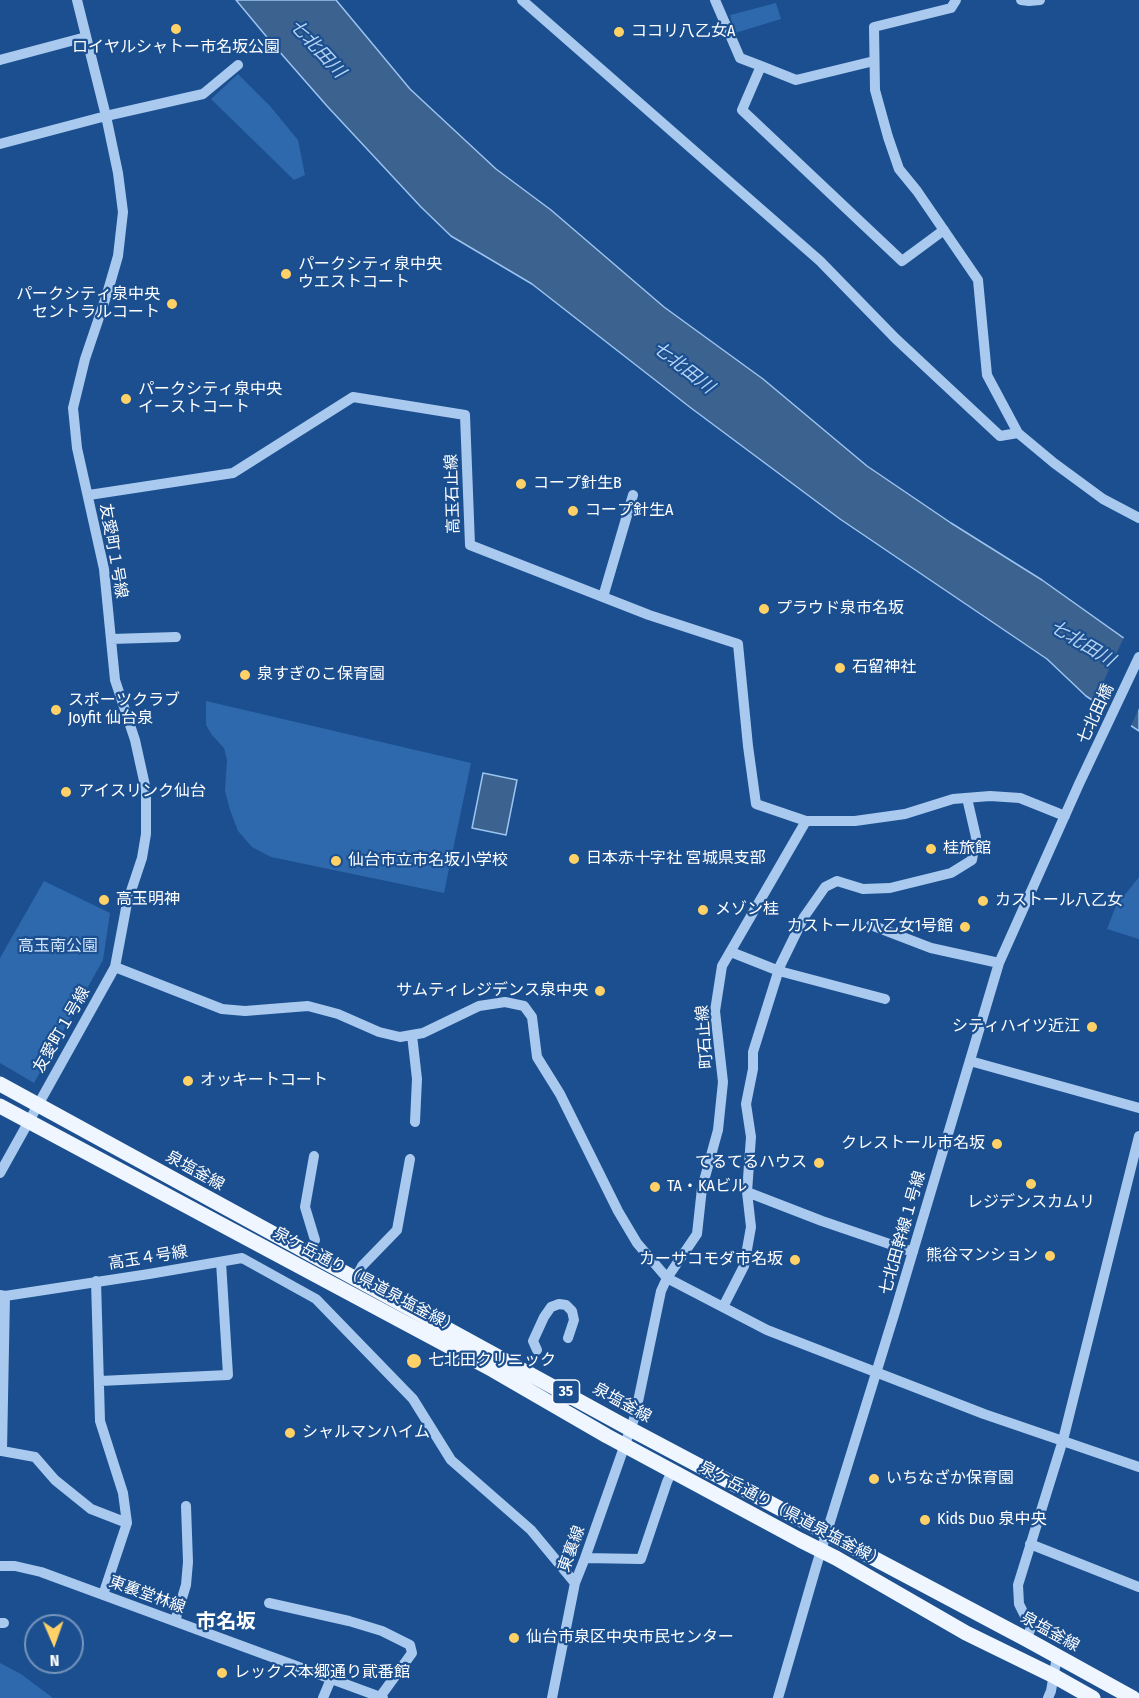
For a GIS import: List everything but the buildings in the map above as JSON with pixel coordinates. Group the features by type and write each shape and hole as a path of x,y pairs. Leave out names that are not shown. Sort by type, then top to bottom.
{"main road":[{"name":"泉塩釜線","path":"0,1084 40,1098 306,1261 355,1279 633,1422 826,1533 1133,1698"},
{"name":"泉ケ岳通り（県道泉塩釜線）","path":"0,1106 306,1261 625,1445 821,1551 966,1633 1054,1676 1093,1698"}],"street":[{"name":"友愛町１号線","path":"0,1173 115,967 127,903 142,858 146,834 146,790 135,740 115,680 104,569 77,448 73,408 85,359 118,256 123,212 118,173 106,116 77,0"},
{"path":"522,0 820,261 894,338 1000,436 1018,433"},
{"path":"715,0 740,58 796,80 874,61"},
{"path":"956,0 951,8 874,27 875,90 888,137 900,169 978,280 987,375 1018,433 1103,499 1139,518"},
{"path":"1021,0 1040,0"},
{"path":"0,60 86,37"},
{"path":"0,144 106,116 203,94 238,65"},
{"path":"761,66 742,110 902,261 944,230"},
{"name":"高玉石止線","path":"88,495 233,473 353,396 465,415 470,545 649,615 738,644 756,804 806,821"},
{"path":"603,597 633,495"},
{"path":"111,639 176,637"},
{"name":"七北田橋","path":"1079,784 1139,657"},
{"name":"七北田幹線１号線","path":"778,1698 999,963 1079,784"},
{"path":"806,821 855,821 905,814 952,799 990,796 1020,798 1065,816"},
{"path":"723,1307 744,1266 751,1227 747,1192 750,1137 746,1104 753,1070 753,1052 779,971 804,917 825,887 837,881 863,889 890,888 951,873 972,860 976,837 968,798"},
{"name":"町石止線","path":"633,1422 661,1291 667,1278 697,1234 702,1188 718,1130 723,1082 714,1011 722,966 806,821"},
{"path":"871,925 931,948 999,963"},
{"path":"731,952 779,971 885,999"},
{"path":"115,967 222,1009 245,1011 308,1006 338,1014 379,1032 400,1037 423,1033 479,1006 505,1002 524,1006 532,1017 537,1057 560,1094 618,1211 637,1243 667,1278 767,1330 984,1414 1139,1467"},
{"path":"412,1035 417,1079 415,1122"},
{"path":"970,1061 1139,1108"},
{"path":"1026,1639 1031,1628 1019,1604 1018,1585 1063,1440 1139,1136"},
{"path":"293,1286 315,1240 305,1208 314,1156"},
{"path":"355,1279 362,1266 397,1230 410,1159"},
{"path":"747,1192 913,1252"},
{"name":"高玉４号線","path":"2,1295 242,1258 316,1299 414,1399 451,1460 531,1530 575,1583"},
{"path":"100,1381 228,1376 221,1262"},
{"path":"96,1281 100,1421 123,1493 127,1523 104,1595"},
{"path":"2,1295 2,1451 35,1457 55,1480 91,1509 127,1523"},
{"path":"537,1350 533,1341 544,1317 551,1307 559,1304 566,1305 572,1311 574,1320 568,1338"},
{"name":"東裏線","path":"552,1698 575,1583 633,1422"},
{"path":"585,1558 641,1559 672,1471"},
{"path":"175,1621 186,1585 188,1562 186,1506"},
{"path":"1030,1544 1139,1587"},
{"name":"東裏堂林線","path":"0,1566 15,1566 41,1572 381,1698"},
{"path":"269,1603 349,1620 382,1631 410,1645 412,1653 381,1698"},
{"path":"1048,1698 1056,1656"},
{"path":"323,1698 331,1679"}],"green space":[{"path":"776,3 781,19 735,33 730,15"},
{"path":"238,74 270,106 298,140 305,175 294,180 211,99"},
{"path":"206,701 471,763 444,893 271,857 252,847 238,831 230,810 225,791 227,760 224,748 206,725"},
{"path":"1139,877 1139,939 1107,929 1116,906"},
{"name":"高玉南公園","path":"44,881 110,913 103,960 34,1083 0,1063 0,958"},
{"path":"0,1663 21,1674 53,1698 0,1698"}],"water":[{"name":"七北田川","path":"236,0 336,0 410,89 496,169 551,210 664,307 763,379 867,466 951,523 1042,580 1139,649 1139,731 1086,696 1047,659 840,519 691,408 532,284 451,236 327,106"},
{"path":"483,773 517,780 506,835 472,828"}],"pier":[{"path":"1125,635 1139,645 1139,708 1130,728 1093,704"}],"place":[{"name":"ロイヤルシャトー市名坂公園","path":"176,29"},
{"name":"ココリ八乙女A","path":"619,32"},
{"name":"パークシティ泉中央 ウエストコート","path":"286,274"},
{"name":"パークシティ泉中央 セントラルコート","path":"172,304"},
{"name":"パークシティ泉中央 イーストコート","path":"126,399"},
{"name":"コープ針生B","path":"521,484"},
{"name":"コープ針生A","path":"573,511"},
{"name":"プラウド泉市名坂","path":"764,609"},
{"name":"石留神社","path":"840,668"},
{"name":"泉すぎのこ保育園","path":"245,675"},
{"name":"スポーツクラブ Joyfit 仙台泉","path":"56,710"},
{"name":"アイスリンク仙台","path":"66,792"},
{"name":"桂旅館","path":"931,849"},
{"name":"日本赤十字社 宮城県支部","path":"574,859"},
{"name":"仙台市立市名坂小学校","path":"336,861"},
{"name":"高玉明神","path":"104,900"},
{"name":"カストール八乙女","path":"983,901"},
{"name":"メゾン桂","path":"703,910"},
{"name":"カストール八乙女1号館","path":"965,927"},
{"name":"サムティレジデンス泉中央","path":"600,991"},
{"name":"シティハイツ近江","path":"1092,1027"},
{"name":"オッキートコート","path":"188,1081"},
{"name":"クレストール市名坂","path":"997,1144"},
{"name":"てるてるハウス","path":"819,1163"},
{"name":"レジデンスカムリ","path":"1031,1184"},
{"name":"TA・KAビル","path":"655,1187"},
{"name":"熊谷マンション","path":"1050,1256"},
{"name":"カーサコモダ市名坂","path":"795,1260"},
{"name":"七北田クリニック","path":"414,1361"},
{"name":"シャルマンハイム","path":"290,1433"},
{"name":"いちなざか保育園","path":"874,1479"},
{"name":"Kids Duo 泉中央","path":"925,1520"},
{"name":"仙台市泉区中央市民センター","path":"514,1638"},
{"name":"レックス本郷通り貮番館","path":"222,1673"}],"district":[{"name":"市名坂","path":"226,1622"}]}
